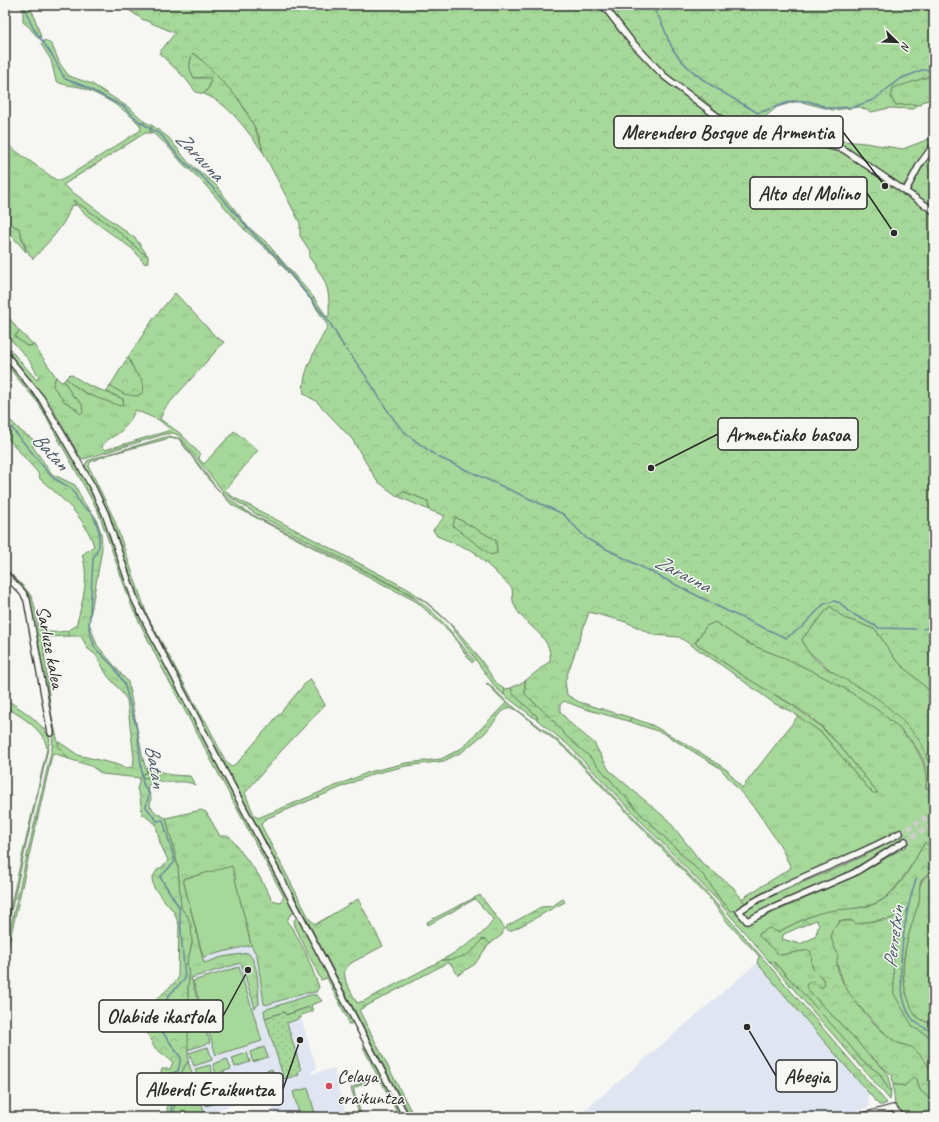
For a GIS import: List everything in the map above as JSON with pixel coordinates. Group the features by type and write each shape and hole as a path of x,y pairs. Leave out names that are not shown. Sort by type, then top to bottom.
{"street":[{"path":"601,5 607,10 631,41 664,76 726,123 843,149 934,211"},
{"path":"905,192 920,164 934,145"},
{"path":"5,354 41,398 92,486 105,513 135,600 406,1117"},
{"name":"Sarluze kalea","path":"5,574 23,593 27,600 51,733"},
{"path":"900,833 874,848 779,888 739,911 747,921 773,908 854,873 905,841"},
{"path":"860,1117 893,1108 902,1117"}],"shaded area":[{"path":"166,818 316,990 319,1000 310,1003 313,1011 300,1015 317,1069 312,1071 312,1074 334,1068 336,1073 334,1075 346,1113 349,1113 350,1117 275,1117 269,1094 195,1117 179,1117 187,1048 178,867"},
{"path":"757,963 868,1092 869,1107 836,1117 577,1117"}],"green space":[{"path":"21,5 28,5 33,13 41,37 39,39 23,22"},
{"path":"112,5 934,5 934,75 893,88 891,97 895,105 915,104 915,108 913,109 890,108 871,112 860,107 833,110 802,102 794,102 777,107 766,116 766,120 759,125 753,118 738,122 731,120 719,113 701,97 696,97 727,131 734,135 740,129 767,135 765,127 768,125 831,140 865,143 903,149 934,137 934,170 929,197 934,202 934,695 895,659 876,630 844,618 830,606 802,639 806,648 822,665 880,701 894,712 914,733 925,751 934,773 934,789 926,788 927,776 922,757 909,739 892,721 847,690 824,677 785,658 746,642 715,622 706,626 695,643 745,677 792,705 819,725 838,744 878,793 873,793 868,788 822,733 792,712 775,704 717,662 679,637 654,635 626,622 589,612 565,681 567,695 579,702 632,718 628,721 582,708 564,701 560,705 560,711 570,723 594,743 609,770 668,820 702,863 733,887 745,903 738,910 731,911 722,902 705,877 639,812 589,756 565,735 552,719 525,694 525,681 550,661 550,652 542,637 518,612 513,602 512,588 473,551 437,536 433,530 445,516 429,510 428,501 403,491 397,496 377,481 352,439 316,401 304,394 307,368 328,326 311,300 314,298 327,317 329,316 328,290 323,278 309,257 310,251 300,236 300,223 263,152 259,135 239,99 199,57 193,53 190,68 194,78 211,78 209,87 204,94 196,92 185,78 159,53 175,33 142,19 123,6","holes":["455,517 496,540 497,553 491,555 453,526"]},
{"path":"45,40 52,45 60,64 69,76 92,84 131,109 145,122 140,125 120,108 96,94 80,87 65,85 56,81 51,60 41,44"},
{"path":"193,53 216,73 237,97 252,123 263,152 230,111 213,98 204,94 209,87 205,77 194,78 190,68"},
{"path":"934,75 934,98 922,102 921,105 895,105 891,97 893,87"},
{"path":"696,97 701,97 732,121 750,120 753,118 759,125 766,120 768,125 765,127 767,131 730,123"},
{"path":"145,122 153,126 149,130 152,133 145,133 63,185 136,239 148,256 140,251 117,230 74,201 76,205 71,206 60,228 33,259 17,229 5,222 5,143 56,180 62,180 141,130 140,125"},
{"path":"153,126 169,138 188,162 216,185 248,227 244,229 199,178 183,164 166,144 149,130"},
{"path":"73,200 117,230 140,251 148,256 148,262 145,264 133,250 91,219 77,206"},
{"path":"5,222 19,228 26,252 5,228"},
{"path":"248,227 266,242 314,298 311,300 273,255 244,229"},
{"path":"175,293 216,337 224,342 165,408 160,419 181,434 200,454 199,459 204,464 234,431 258,450 225,490 233,497 408,589 420,597 441,614 459,634 477,655 496,683 505,689 504,695 496,688 449,623 424,601 256,514 225,494 179,436 174,433 165,434 84,459 80,457 50,404 5,348 5,344 37,380 39,377 29,360 6,334 7,315 19,331 15,337 27,346 34,345 56,377 54,381 64,401 74,407 80,414 82,404 72,395 64,381 66,378 79,389 92,396 123,399 107,392 110,386 125,394 142,380 135,372 128,357 154,318","holes":["135,410 159,420 171,430 105,450 102,447 105,442 119,433 126,426"]},
{"path":"19,331 34,345 27,346 15,337"},
{"path":"128,357 135,372 142,380 144,388 142,393 136,396 124,394 110,386"},
{"path":"5,358 48,413 96,500 136,610 295,912 289,916 287,922 293,929 306,953 319,987 316,992 300,994 266,1005 264,1004 257,956 251,945 232,867 183,879 204,963 222,957 248,953 252,957 256,970 259,1004 255,1008 241,963 191,978 210,1043 187,1050 189,977 187,963 192,943 188,917 181,908 178,867 166,818 201,810 206,812 220,836 229,836 258,874 272,900 280,902 284,897 159,662 132,607 98,511 39,404 5,363"},
{"path":"70,374 88,385 123,399 124,404 120,406 85,392 72,384 66,378"},
{"path":"56,377 61,382 64,381 72,395 82,404 83,412 80,414 74,407 64,401 53,386"},
{"path":"5,415 22,432 34,440 33,447 52,474 75,485 84,503 96,518 101,533 102,549 89,623 97,645 128,682 143,759 147,772 141,775 144,778 153,777 157,780 147,786 151,798 150,806 156,813 166,818 178,867 181,908 188,917 191,926 192,943 187,963 189,977 188,1061 175,1084 174,1110 176,1117 167,1117 167,1097 161,1080 162,1069 170,1069 173,1062 154,1047 145,1028 144,1017 149,1007 178,979 179,925 174,912 154,888 152,879 157,870 165,865 168,860 160,843 156,824 142,814 140,797 137,789 140,778 102,774 91,766 69,759 58,746 59,742 78,755 125,768 133,767 134,758 127,700 107,675 96,655 88,649 81,636 70,636 67,631 76,626 83,600 85,572 82,555 94,546 79,517 40,479 38,473 5,435"},
{"path":"169,436 176,438 170,438 107,455 90,462 89,467 114,519 147,615 206,722 226,762 231,767 239,761 310,678 325,705 282,750 245,793 254,815 258,818 369,772 406,763 441,759 462,748 506,703 486,683 489,684 508,702 572,753 706,892 887,1103 879,1105 757,963 759,956 728,923 711,900 567,750 518,711 510,707 502,712 485,733 462,752 444,761 406,766 373,774 265,819 261,825 310,920 316,924 358,899 383,946 351,963 344,971 346,982 357,1003 364,1001 442,960 448,960 480,940 485,939 490,944 475,964 458,975 451,964 447,963 359,1010 414,1117 411,1117 141,606 109,513 85,467 87,461 95,458"},
{"path":"178,439 180,439 216,487 226,497 249,513 409,594 437,617 452,633 474,661 472,663 450,632 417,602 232,505 209,480"},
{"path":"402,491 428,501 429,510 397,496"},
{"path":"455,517 496,540 497,553 491,555 452,526"},
{"path":"5,568 29,593 33,601 37,623 40,628 45,631 53,632 67,631 70,636 48,637 43,643 51,712 59,746 69,759 54,753 52,755 5,961 5,950 52,748 53,735 29,601 17,584 5,571"},
{"path":"830,606 844,618 876,630 895,659 934,695 934,773 921,744 905,725 875,697 840,678 804,648 802,639"},
{"path":"715,622 746,642 805,667 852,693 875,708 897,726 913,745 924,766 926,788 929,789 934,801 935,817 933,833 929,846 925,842 897,886 879,902 863,907 814,915 777,932 779,955 809,950 812,953 812,966 824,981 825,985 822,989 811,982 807,989 865,1051 887,1072 891,1090 889,1091 879,1073 862,1061 775,963 769,961 716,899 567,744 537,720 537,716 513,694 511,688 525,681 525,694 552,719 565,735 589,756 639,812 705,877 722,902 738,910 747,923 757,920 853,877 907,846 902,840 843,875 772,905 748,917 744,911 763,900 862,857 900,836 897,830 891,832 889,835 871,844 780,884 745,903 741,899 791,868 780,845 756,810 720,768 663,733 628,721 632,718 652,725 698,751 727,770 742,788 798,716 822,733 868,788 877,793 850,758 820,725 793,705 746,678 695,644 706,626"},
{"path":"511,688 513,694 537,716 537,720 504,695 505,689"},
{"path":"5,699 24,711 37,722 43,728 50,740 5,938 5,930 47,749 42,736 31,724 5,707"},
{"path":"147,767 171,775 190,776 195,785 184,782 163,782 153,777 144,778 141,775 147,772"},
{"path":"934,836 934,868 924,877 920,884 920,899 905,951 903,976 905,989 913,1012 919,1018 934,1025 934,1039 913,1027 894,994 893,950 899,935 898,916 886,920 884,919 856,924 851,920 839,921 839,924 832,929 831,938 838,956 837,966 841,978 857,1004 888,1036 898,1043 914,1049 934,1072 934,1103 920,1090 917,1079 913,1077 905,1086 893,1084 892,1075 865,1051 807,989 806,985 812,981 822,988 825,984 823,979 813,968 809,950 779,955 759,936 760,933 769,928 778,932 817,914 862,907 879,902 887,897 898,886 925,842 929,846","holes":["816,920 819,925 815,937 800,944 782,939 784,934"]},
{"path":"232,866 251,945 203,957 183,879"},
{"path":"933,870 934,1025 915,1015 906,992 903,967 904,955 919,901 920,887 923,880"},
{"path":"480,895 504,927 502,935 490,944 485,939 481,940 470,953 465,956 442,960 485,931 493,919 475,899 428,925 427,922"},
{"path":"563,899 565,902 524,924 510,931 506,929 507,926 541,907 552,906"},
{"path":"898,916 899,935 893,950 913,1027 934,1039 934,1072 911,1047 897,1043 887,1035 853,1000 844,984 836,961 831,938 831,929 839,924 839,921 879,921"},
{"path":"297,917 352,1020 351,1024 348,1024 348,1020 327,978 321,980 295,926 294,920"},
{"path":"769,961 775,963 844,1038 862,1061 879,1073 889,1090 891,1090 890,1100"},
{"path":"239,967 262,1041 216,1055 193,981"},
{"path":"310,995 317,995 322,1001 311,1005 313,1011 311,1012 309,1007 285,1015 284,1012 265,1018 264,1010"},
{"path":"309,1007 311,1012 301,1015 301,1018 287,1023 301,1070 298,1071 299,1075 284,1079 265,1018 284,1012 286,1015"},
{"path":"208,1047 212,1060 194,1066 189,1053"},
{"path":"264,1047 268,1057 253,1062 250,1052"},
{"path":"363,1047 367,1050 402,1117 399,1117 379,1077 354,1088 362,1117 360,1117 351,1088 377,1075"},
{"path":"247,1053 250,1062 235,1067 232,1058"},
{"path":"227,1059 231,1069 216,1074 213,1064"},
{"path":"188,1061 205,1114 195,1117 176,1117 174,1110 175,1083"},
{"path":"210,1065 213,1074 198,1079 195,1069"},
{"path":"272,1069 276,1084 247,1094 242,1079"},
{"path":"913,1076 917,1079 920,1090 934,1103 934,1117 904,1117 895,1106 893,1084 905,1086"},
{"path":"231,1082 236,1097 206,1106 202,1091"},
{"path":"308,1088 316,1117 300,1117 293,1092"}],"waterway":[{"name":"Zarauna","path":"23,5 33,28 52,55 65,79 82,85 124,107 140,122 161,135 183,161 205,179 257,238 277,257 330,323 344,347"},
{"path":"650,5 661,21 674,51 682,61 691,70 713,86 758,113 792,101 808,101 829,108 854,107 875,99 898,80 922,70 934,70"},
{"name":"Zarauna","path":"346,350 399,426 411,438 435,455"},
{"name":"Batan","path":"5,420 52,477 72,489 80,504 93,514 99,531 99,546 93,559 89,629 95,648 114,667 124,683 137,730 143,784 149,794 146,807 157,821 163,820 175,862 160,877 179,907 185,979 169,995 156,1023 181,1058 178,1071 166,1075 172,1094 171,1117"},
{"name":"Zarauna","path":"438,457 563,514 587,539 727,611 786,638 802,627 824,604 834,601 840,603 849,612 879,628 917,629"},
{"name":"Zarauna","path":"923,629 930,627"},
{"name":"Perretxin","path":"916,879 904,930 901,969 902,988 905,1004 913,1020 934,1032"}],"tunnel":[{"path":"900,833 934,813"},
{"path":"905,841 934,824"}],"place":[{"name":"Merendero Bosque de Armentia","path":"885,186"},
{"name":"Alto del Molino","path":"894,233"},
{"name":"Armentiako basoa","path":"651,468"},
{"name":"Olabide ikastola","path":"248,970"},
{"name":"Abegia","path":"747,1027"},
{"name":"Alberdi Eraikuntza","path":"300,1040"},
{"name":"Celaya eraikuntza","path":"329,1086"}]}
